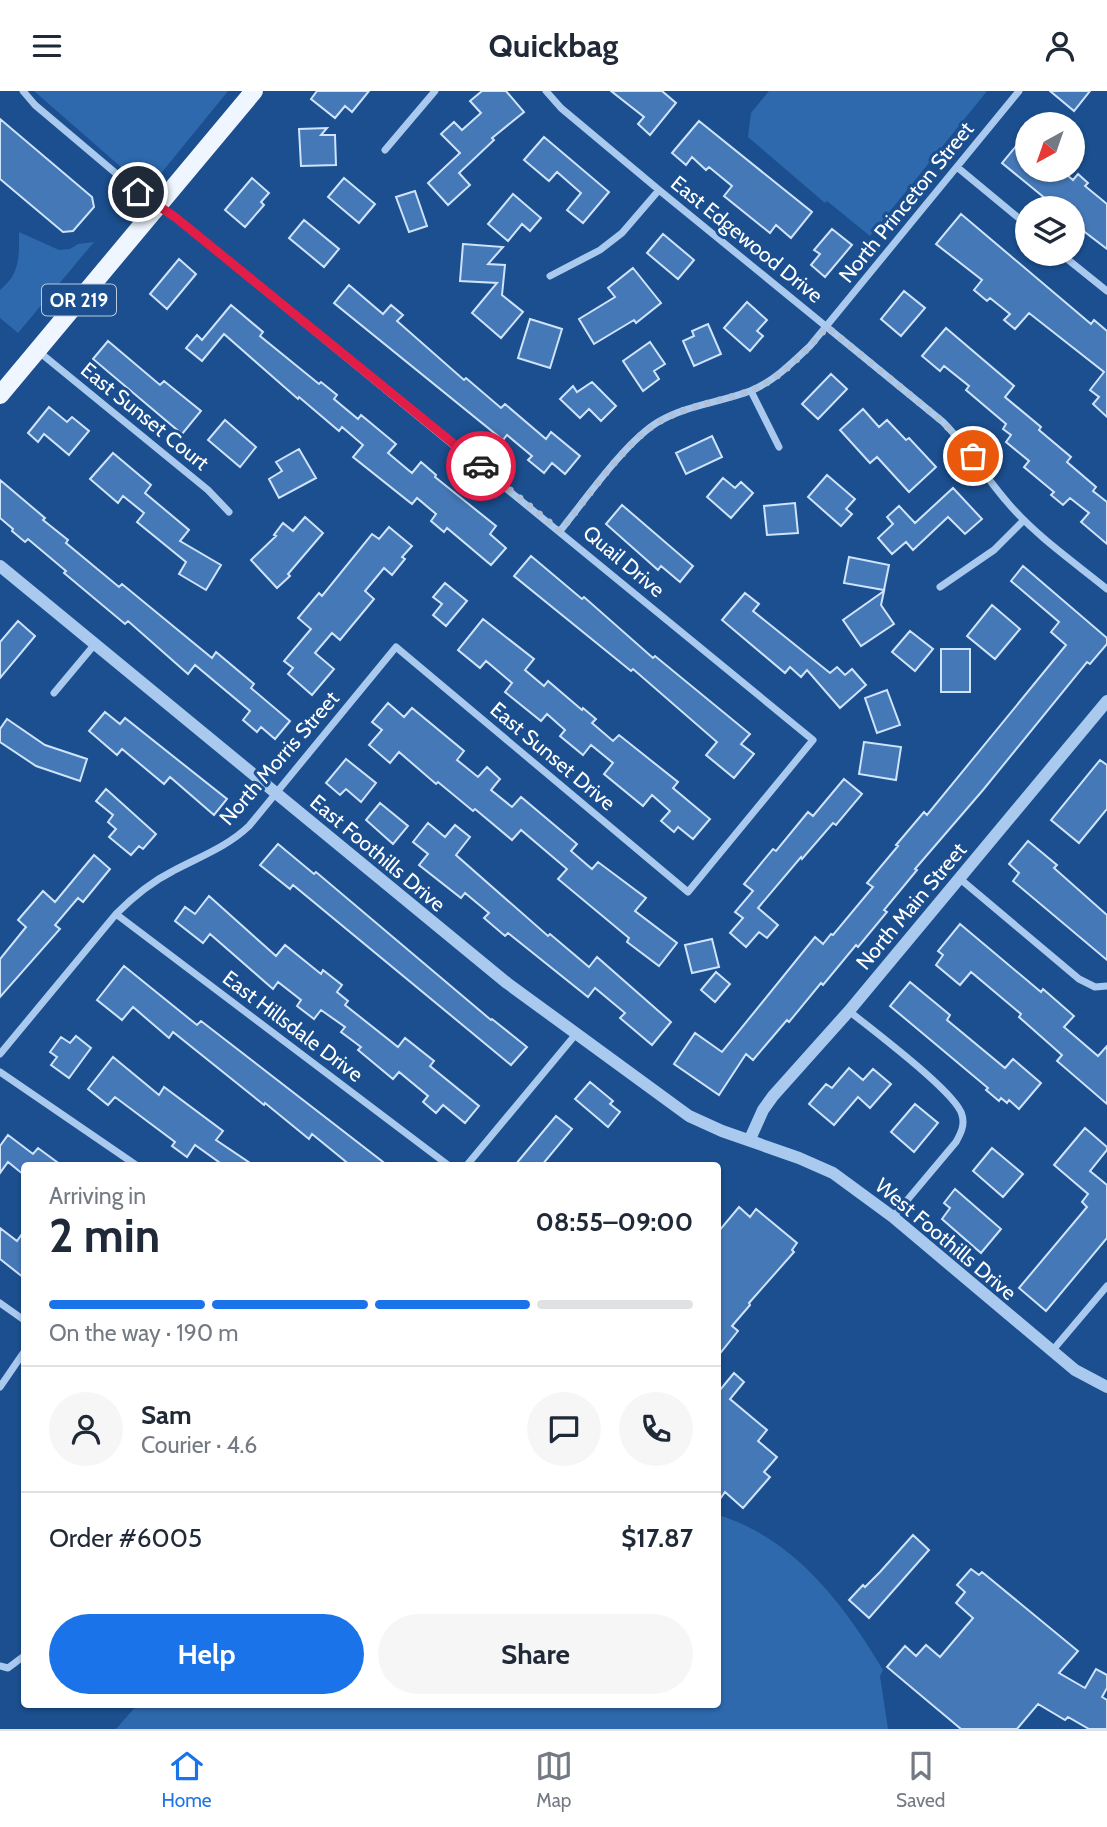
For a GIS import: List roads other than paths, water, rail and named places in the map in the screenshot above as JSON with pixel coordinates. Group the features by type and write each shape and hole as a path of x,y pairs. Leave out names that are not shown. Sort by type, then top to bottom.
{"main road":[{"name":"OR 219","path":"0,395 254,91"}],"street":[{"name":"Quail Drive","path":"23,91 35,105 138,192 158,205 560,531 813,740 688,891"},
{"path":"385,150 435,91"},
{"name":"East Edgewood Drive","path":"546,91 561,108 659,190 943,422 959,438 1006,501 1024,520 1107,589"},
{"name":"North Princeton Street","path":"560,531 632,443 655,424 685,408 751,391 790,365 827,327 1019,91"},
{"path":"957,167 1015,215"},
{"path":"550,276 600,250 622,233 659,190"},
{"path":"1076,266 1107,292"},
{"name":"East Sunset Court","path":"37,351 208,490 229,512"},
{"path":"751,391 779,447"},
{"path":"940,587 993,550 1024,520"},
{"name":"East Foothills Drive","path":"0,566 467,952 689,1116 722,1131 750,1139"},
{"path":"54,693 95,644"},
{"name":"North Morris Street","path":"0,1054 134,896 238,836 396,646"},
{"name":"East Sunset Drive","path":"396,646 688,891"},
{"name":"North Main Street","path":"750,1139 763,1110 773,1096 849,1011 1107,701"},
{"path":"959,878 1079,979 1095,987 1107,986"},
{"name":"East Hillsdale Drive","path":"116,914 444,1162"},
{"path":"849,1011 944,1090 962,1114 962,1132 956,1142 893,1217"},
{"path":"469,1162 576,1034"},
{"path":"0,1072 132,1162"},
{"name":"West Foothills Drive","path":"750,1139 833,1174 893,1217 1075,1370 1107,1387"},
{"path":"1052,1352 1107,1286"},
{"path":"0,1303 21,1318"},
{"path":"0,1387 21,1356"},
{"path":"4,1667 21,1658"}]}
